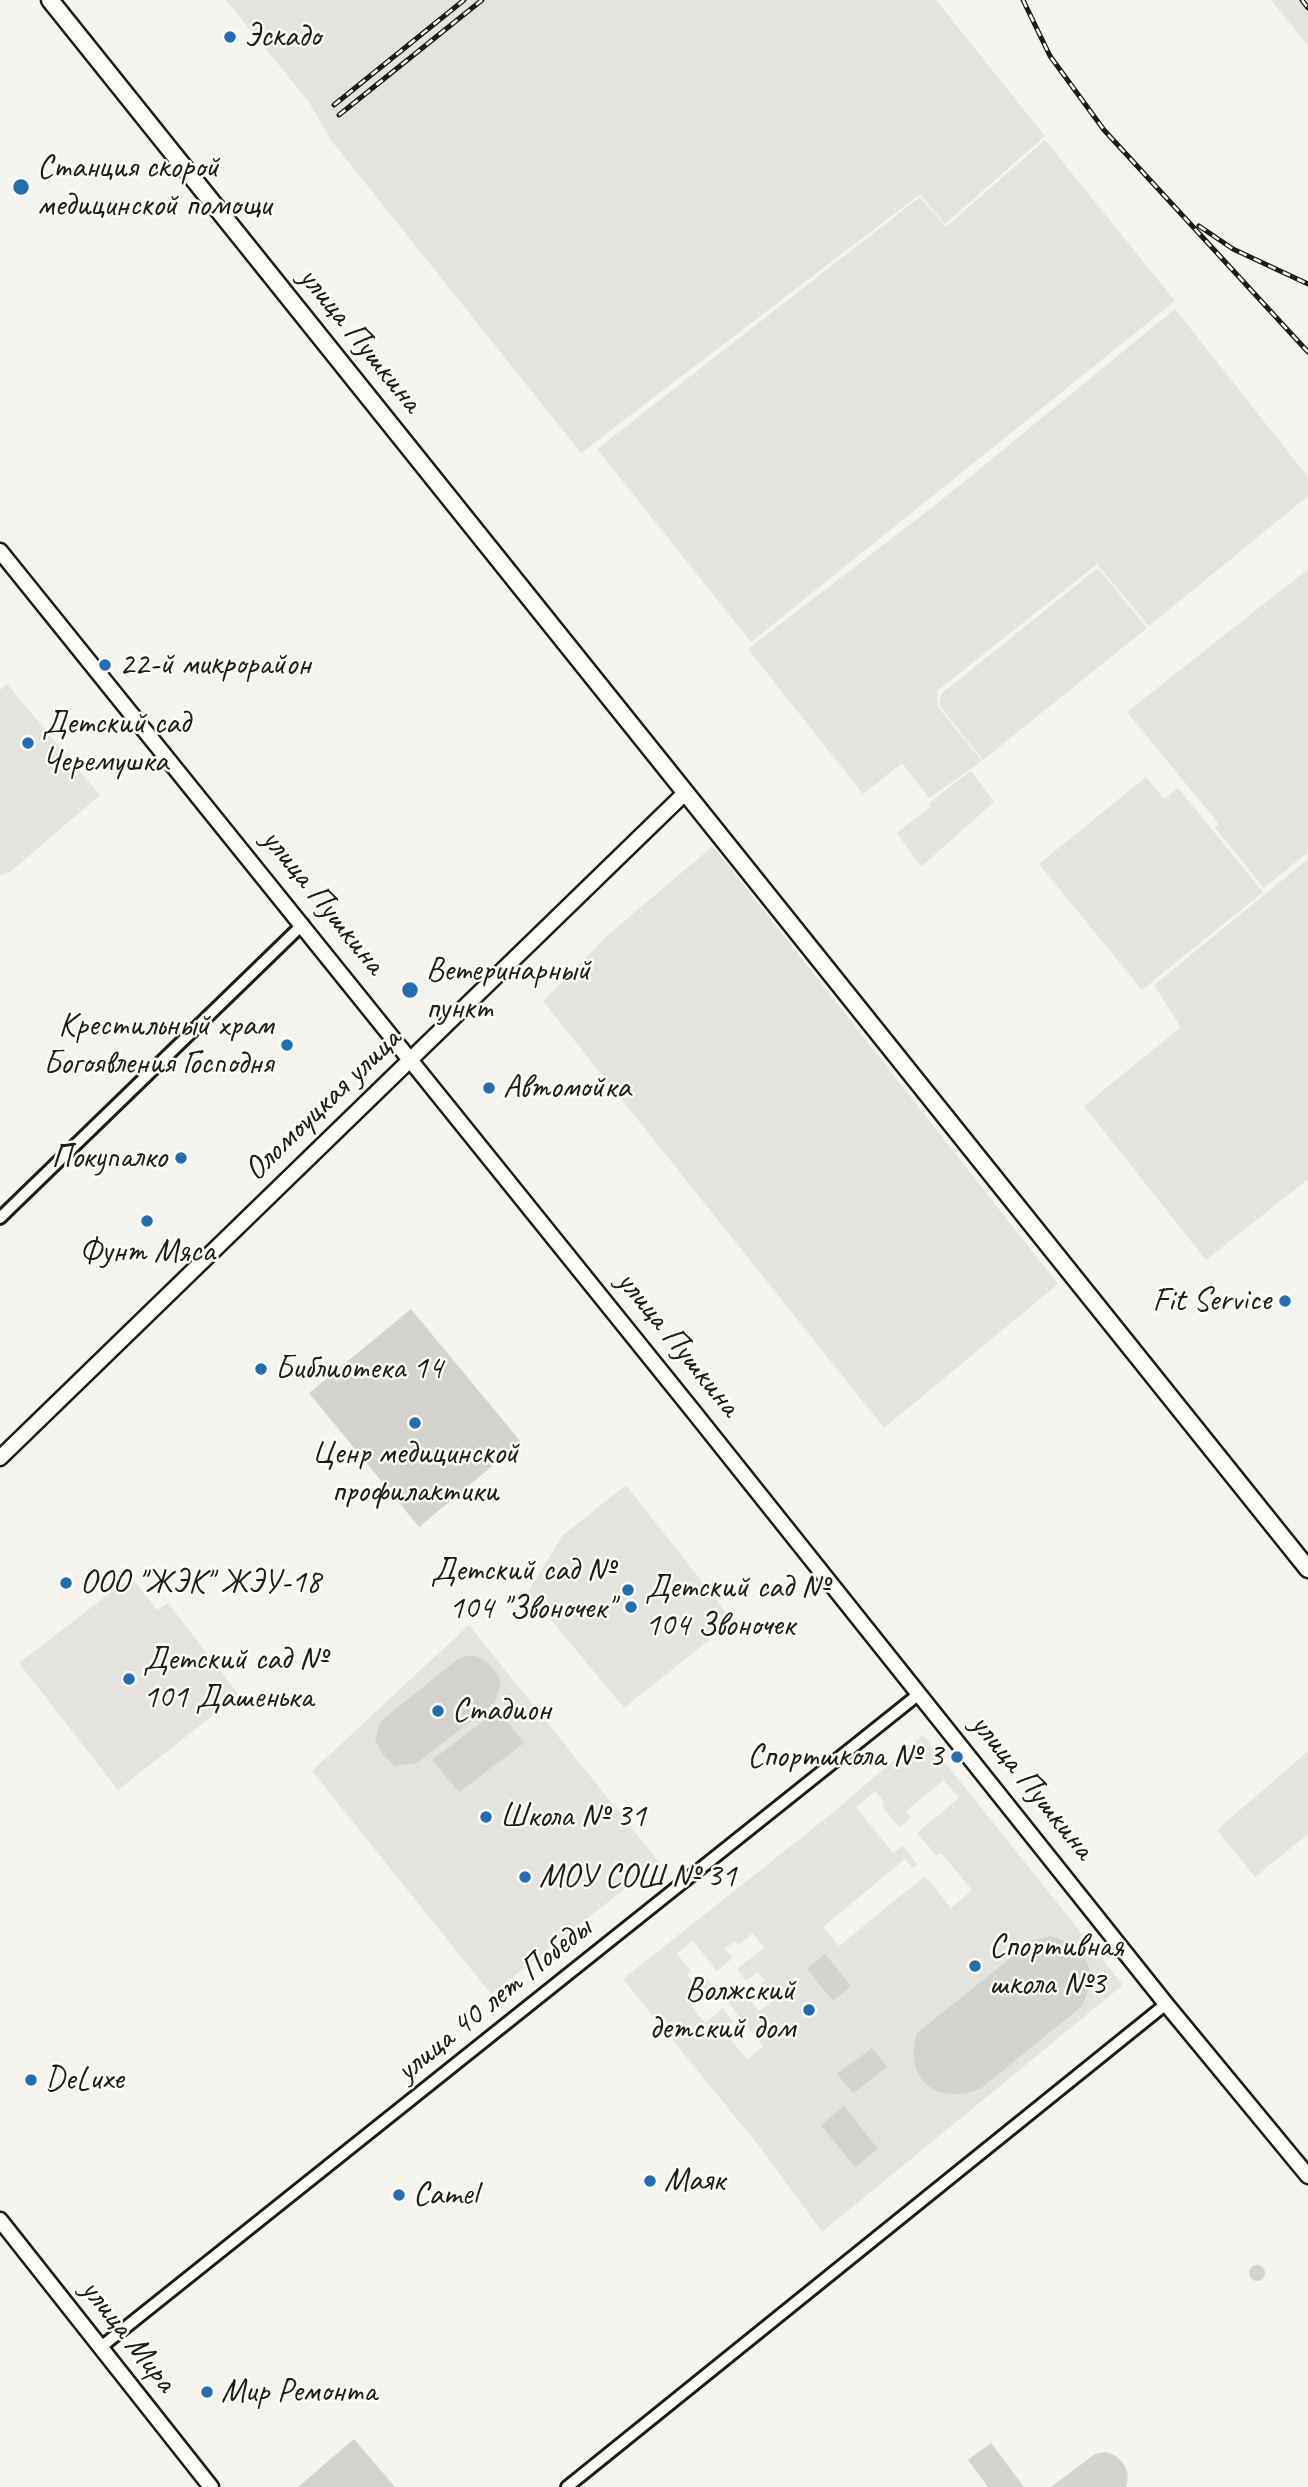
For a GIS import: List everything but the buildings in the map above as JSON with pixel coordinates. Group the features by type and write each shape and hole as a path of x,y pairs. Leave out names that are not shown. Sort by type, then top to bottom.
{"main road":[{"name":"улица Пушкина","path":"50,0 1308,1569"}],"street":[{"name":"улица Пушкина","path":"0,551 303,925 1166,2004 1308,2176"},
{"name":"Оломоуцкая улица","path":"0,1458 685,793"},
{"path":"0,1218 303,925"},
{"name":"улица 40 лет Победы","path":"102,2347 919,1694"},
{"path":"567,2487 1166,2004"},
{"name":"улица Мира","path":"0,2220 212,2487"}],"shaded area":[{"path":"226,0 936,0 1045,136 945,224 920,194 581,453 331,140 309,102"},
{"path":"1271,0 1308,0 1308,45 1292,26"},
{"path":"1045,140 1175,301 751,642 597,449 920,197 946,227"},
{"path":"1175,309 1308,477 1308,496 1149,626 1097,564 937,691 938,707 982,761 929,798 902,763 863,794 748,649 943,499"},
{"path":"1098,568 1147,628 983,760 939,705 941,694"},
{"path":"1308,569 1308,852 1264,888 1215,828 1219,824 1127,712"},
{"name":"Детский сад Черемушка","path":"7,684 100,795 9,873 0,875 0,690"},
{"path":"971,771 994,802 921,867 897,833 930,807 929,803"},
{"path":"1146,777 1164,799 1178,788 1263,892 1142,990 1039,864"},
{"path":"713,846 1058,1284 884,1428 543,1001 609,934"},
{"path":"1308,859 1308,1179 1206,1260 1084,1106 1181,1027 1154,985"},
{"path":"411,1309 521,1442 419,1527 309,1393"},
{"name":"Детский сад № 104 Звоночек","path":"626,1485 733,1621 624,1708 528,1592 562,1536"},
{"name":"Детский сад № 101 Дашенька","path":"131,1577 157,1610 168,1603 239,1695 118,1790 19,1663"},
{"name":"Школа № 31","path":"469,1625 659,1862 491,1994 312,1771"},
{"name":"Стадион","path":"472,1655 490,1665 501,1682 495,1702 417,1763 395,1766 382,1754 375,1739 381,1721 459,1658"},
{"path":"498,1710 524,1743 459,1792 432,1760"},
{"name":"Спортивная школа №3","path":"923,1735 1123,1985 822,2232 763,2151 623,1979 835,1811","holes":["944,1780 959,1798 917,1833 937,1856 941,1853 972,1890 951,1908 925,1876 839,1946 823,1927 905,1859 913,1868 917,1864 903,1846 893,1853 856,1807 875,1791 885,1803 882,1806 899,1827 911,1818 906,1811","753,1933 764,1948 737,1969 746,1981 758,1972 765,1980 760,1984 773,2001 759,2011 737,1984 722,1995 763,2046 747,2059 723,2030 733,2022 723,2008 705,2023 691,2006 714,1988 705,1976 694,1984 687,1975 691,1971 677,1954 693,1941 717,1971 733,1958 725,1949 734,1941 738,1945"]},
{"path":"1308,1751 1308,1834 1255,1877 1217,1830"},
{"path":"1050,1936 1073,1947 1087,1962 1090,1983 1081,2007 980,2089 950,2094 927,2085 915,2064 917,2033 1032,1941"},
{"path":"825,1954 851,1986 833,2001 807,1969"},
{"path":"872,2048 887,2067 853,2093 837,2074"},
{"path":"844,2106 878,2149 855,2167 821,2125"},
{"path":"1254,2265 1260,2265 1265,2273 1263,2279 1254,2281 1249,2276 1249,2270"},
{"path":"354,2439 395,2487 298,2487"},
{"path":"991,2443 1024,2487 988,2487 968,2460"},
{"path":"1105,2452 1121,2460 1124,2465 1128,2475 1126,2487 1051,2487 1095,2454"}],"railway":[{"path":"334,105 464,0"},
{"path":"339,115 482,0"},
{"path":"1023,0 1050,56 1104,130 1308,352"},
{"path":"1302,0 1308,8"},
{"path":"1199,226 1233,249 1308,284"}],"place":[{"name":"Эскадо","path":"230,37"},
{"name":"Станция скорой медицинской помощи","path":"21,187"},
{"name":"22-й микрорайон","path":"105,665"},
{"name":"Детский сад Черемушка","path":"28,743"},
{"name":"Ветеринарный пункт","path":"410,990"},
{"name":"Крестильный храм Богоявления Господня","path":"287,1045"},
{"name":"Автомойка","path":"489,1088"},
{"name":"Покупалко","path":"181,1158"},
{"name":"Фунт Мяса","path":"147,1221"},
{"name":"Fit Service","path":"1285,1301"},
{"name":"Библиотека 14","path":"261,1369"},
{"name":"Ценр медицинской профилактики","path":"415,1423"},
{"name":"ООО \"ЖЭК\" ЖЭУ-18","path":"66,1583"},
{"name":"Детский сад № 104 \"Звоночек\"","path":"628,1590"},
{"name":"Детский сад № 104 Звоночек","path":"631,1607"},
{"name":"Детский сад № 101 Дашенька","path":"129,1679"},
{"name":"Стадион","path":"438,1711"},
{"name":"Спортшкола № 3","path":"957,1757"},
{"name":"Школа № 31","path":"486,1817"},
{"name":"МОУ СОШ № 31","path":"525,1877"},
{"name":"Спортивная школа №3","path":"975,1966"},
{"name":"Волжский детский дом","path":"809,2010"},
{"name":"DeLuxe","path":"31,2080"},
{"name":"Маяк","path":"650,2181"},
{"name":"Camel","path":"399,2195"},
{"name":"Мир Ремонта","path":"207,2392"}]}
